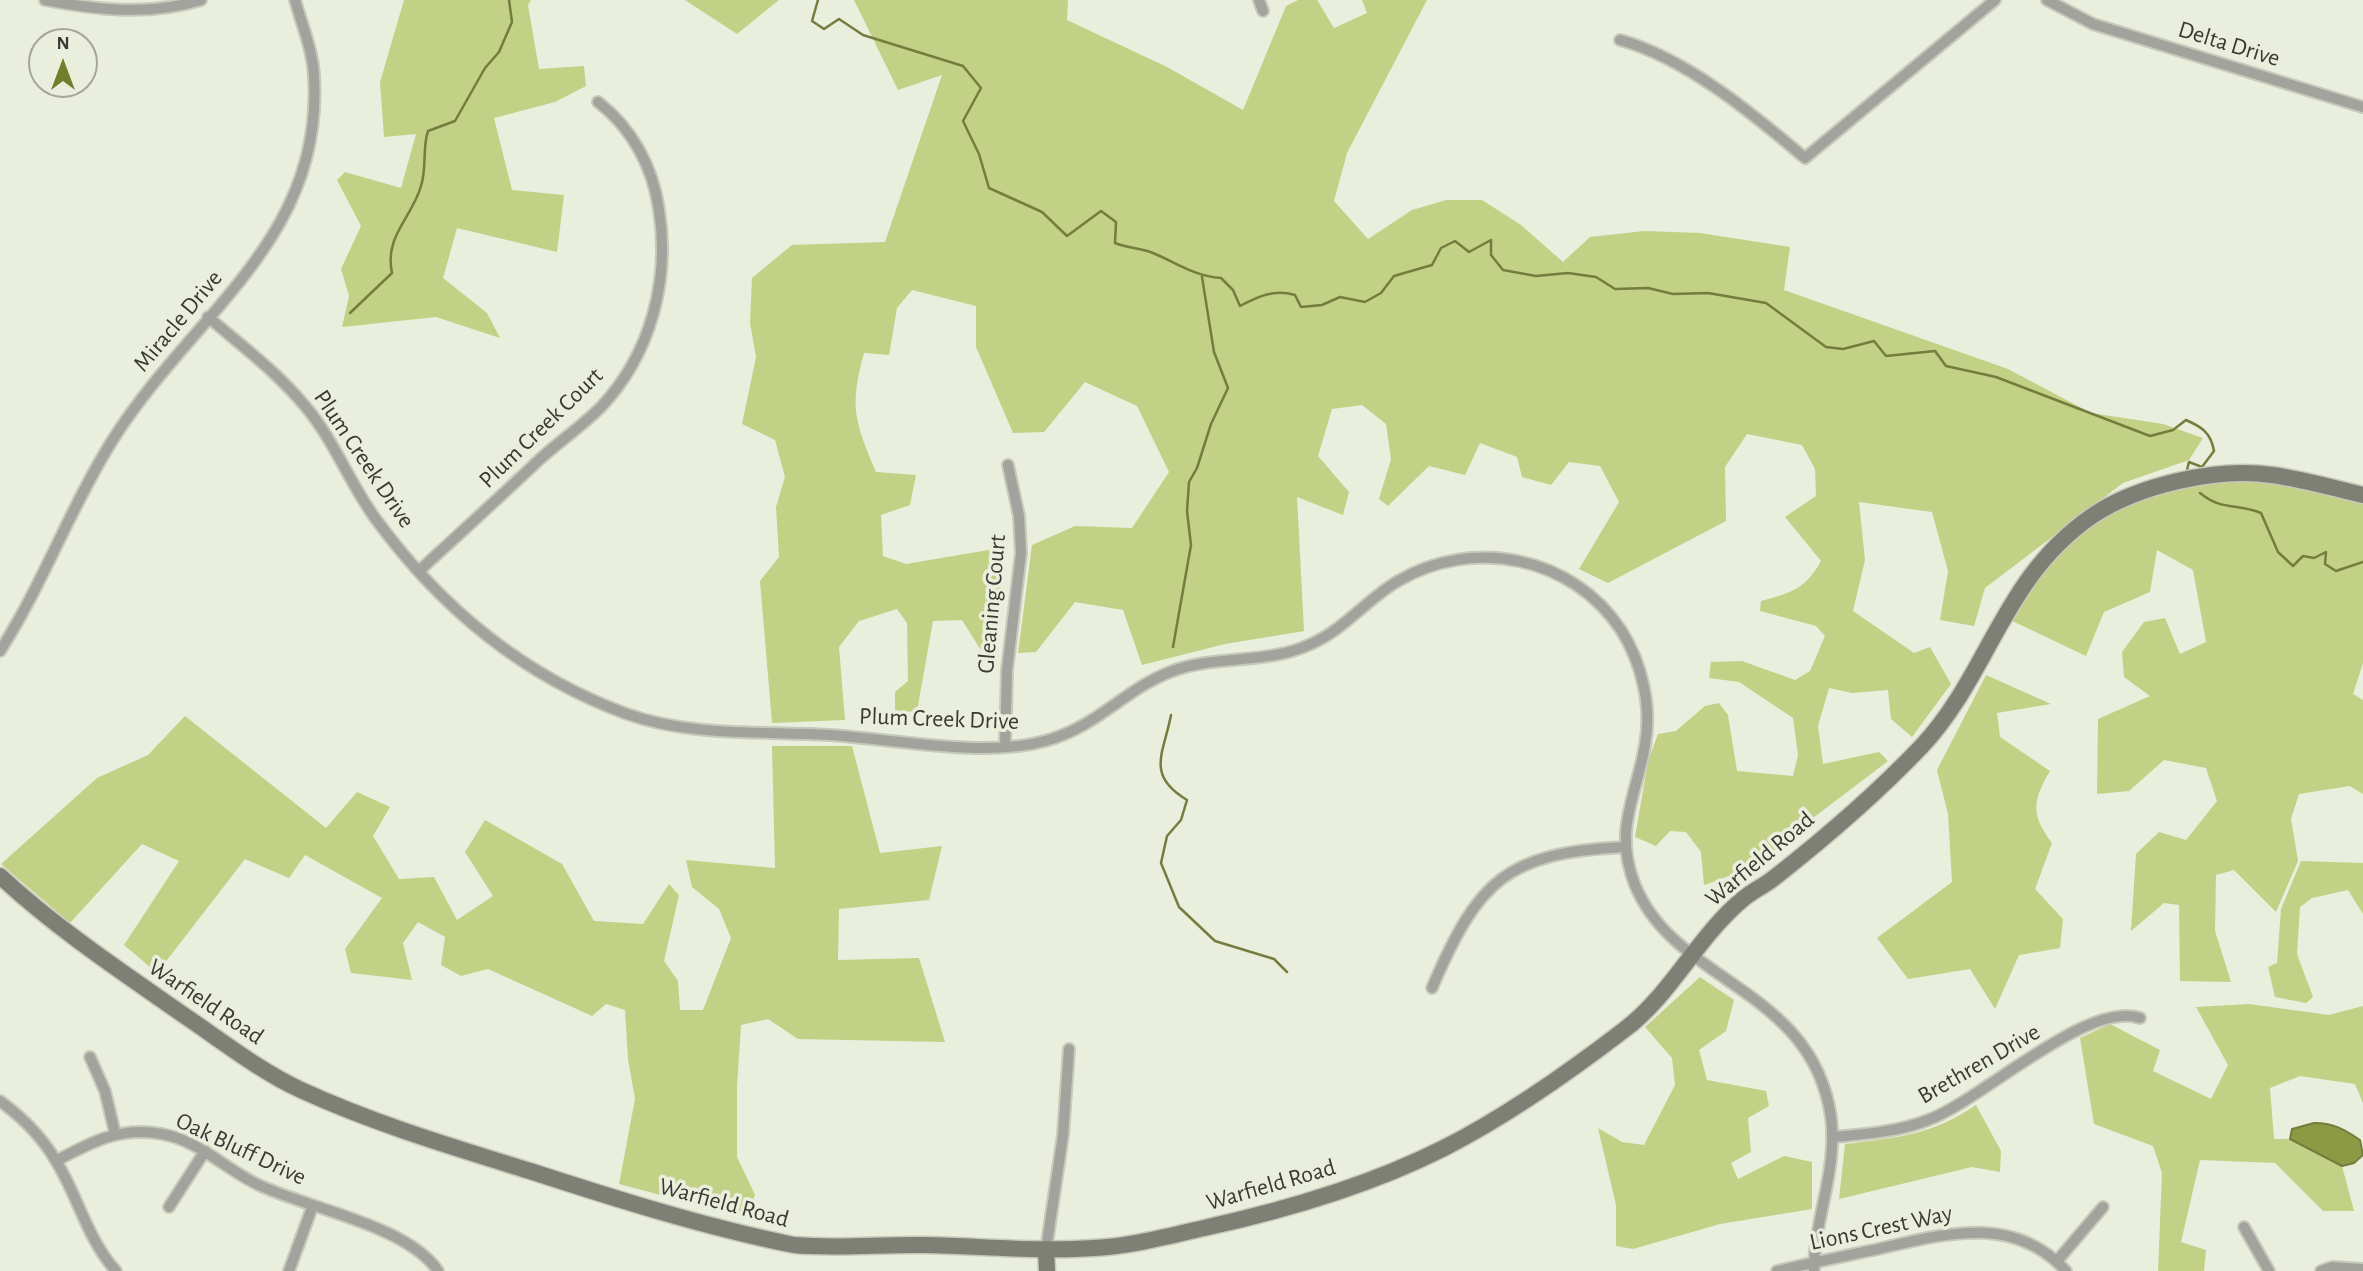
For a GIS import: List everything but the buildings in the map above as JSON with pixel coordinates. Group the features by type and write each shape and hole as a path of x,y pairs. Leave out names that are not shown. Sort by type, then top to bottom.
{"street":[{"path":"45,0 94,9 140,11 201,0"},
{"name":"Miracle Drive","path":"0,651 22,617 111,442 161,370 279,229 303,179 311,152 314,124 314,75 295,0"},
{"path":"1619,40 1648,48 1670,60 1760,120 1805,158 1994,0"},
{"name":"Delta Drive","path":"2047,0 2093,24 2363,107"},
{"name":"Plum Creek Court","path":"419,571 601,406 629,371 648,331 663,267 663,235 658,203 649,172 628,128 598,102"},
{"name":"Plum Creek Drive","path":"208,317 279,379 306,407 329,439 372,515 419,571 466,620 515,659 574,693 634,716 719,732 827,735 1006,747 1039,743 1073,732 1100,717 1148,682 1173,670 1209,661 1270,657 1308,646 1345,625 1393,583 1446,560 1489,556 1527,562 1566,578 1599,603 1624,635 1641,673 1646,705 1646,744 1627,810 1624,847 1633,881 1646,910 1666,933 1771,1011 1800,1041 1824,1086 1833,1137 1830,1177 1814,1243 1814,1267"},
{"name":"Gleaning Court","path":"1006,747 1006,670 1021,553 1019,516 1008,465"},
{"name":"Warfield Road","path":"0,876 30,904 104,959 237,1052 299,1089 380,1123 586,1189 782,1242 818,1247 919,1244 1046,1250 1131,1245 1272,1213 1328,1195 1440,1150 1488,1123 1627,1028 1661,997 1744,898 1772,880 1924,743 1951,708 2018,591 2051,552 2095,514 2138,492 2202,477 2240,473 2275,475 2363,495"},
{"path":"1432,988 1464,920 1502,878 1528,862 1554,853 1624,847"},
{"name":"Brethren Drive","path":"1833,1137 1886,1132 1928,1120 1959,1105 2086,1024 2116,1014 2140,1018"},
{"path":"1047,1271 1048,1215 1063,1135 1069,1049"},
{"path":"90,1057 104,1091 115,1133"},
{"path":"0,1101 23,1120 56,1161 95,1241 116,1271"},
{"name":"Oak Bluff Drive","path":"56,1161 95,1140 115,1133 162,1134 186,1141 261,1186 404,1240 426,1256 438,1271"},
{"path":"169,1207 205,1151"},
{"path":"289,1271 313,1205"},
{"path":"2057,1261 2103,1207"},
{"path":"2244,1227 2269,1271"},
{"name":"Lions Crest Way","path":"1777,1271 1814,1267 1971,1231 2017,1238 2057,1261 2066,1271"},
{"path":"2321,1271 2333,1267 2363,1269"}],"shaded area":[{"path":"404,0 531,0 528,5 539,69 584,66 586,86 555,102 494,118 512,190 564,195 557,252 457,228 443,278 487,313 500,338 436,317 342,327 349,296 341,269 361,226 337,180 345,172 401,188 416,134 384,137 380,82"},
{"path":"685,0 779,0 737,34"},
{"path":"854,0 1068,0 1067,20 1167,67 1243,110 1286,6 1298,0 1317,0 1334,28 1367,13 1362,0 1427,0 1347,153 1334,201 1368,239 1412,210 1446,200 1482,200 1521,225 1563,262 1590,237 1644,231 1700,233 1790,247 1784,290 2008,369 2091,413 2163,424 2203,438 2189,460 2123,483 1985,588 1974,626 1940,620 1948,571 1932,512 1859,502 1865,560 1853,611 1914,653 1930,647 1951,684 1912,737 1891,719 1888,690 1852,693 1829,688 1818,726 1823,764 1879,752 1888,761 1784,840 1760,865 1704,885 1701,852 1686,832 1670,831 1656,846 1635,837 1648,761 1658,734 1676,731 1705,706 1719,703 1728,715 1737,771 1793,776 1798,755 1793,718 1739,682 1709,678 1711,662 1742,661 1795,680 1810,671 1825,636 1816,626 1760,611 1761,601 1803,584 1821,561 1785,517 1816,496 1815,469 1802,445 1747,434 1725,467 1726,521 1608,583 1579,569 1619,502 1600,466 1569,462 1551,485 1522,477 1517,457 1480,443 1465,475 1429,466 1388,506 1379,499 1391,459 1386,424 1362,405 1332,409 1318,456 1349,492 1343,515 1297,497 1304,631 1225,644 1142,665 1123,610 1075,602 1036,652 1018,653 1032,545 1075,526 1132,528 1169,472 1137,406 1085,382 1044,432 1013,433 976,347 976,306 912,290 897,308 889,355 864,353 857,387 856,414 876,472 916,475 910,505 881,515 883,556 906,564 1006,547 991,657 986,658 962,620 933,621 917,711 895,713 895,692 908,681 907,623 897,609 859,621 839,647 845,720 772,723 760,581 779,557 776,507 785,477 775,440 742,424 756,357 750,323 752,278 792,245 885,242 942,75 898,90"},
{"path":"2236,473 2363,495 2363,663 2353,694 2363,700 2363,794 2350,786 2299,794 2291,819 2298,861 2276,912 2234,870 2216,875 2215,931 2231,982 2180,981 2179,905 2164,903 2131,931 2136,854 2159,832 2186,840 2217,801 2206,768 2164,760 2129,791 2097,794 2098,719 2150,696 2124,677 2122,652 2144,622 2165,618 2180,654 2206,642 2193,570 2157,550 2150,592 2104,612 2086,656 2008,619 2058,556 2081,533 2108,514 2143,498"},
{"path":"1986,675 2051,704 1997,713 2000,737 2050,771 2040,791 2036,808 2040,824 2052,843 2035,889 2063,919 2060,948 2019,955 1995,1009 1970,969 1908,979 1877,938 1952,882 1948,814 1937,770"},
{"path":"185,716 326,828 357,792 390,807 373,836 399,879 434,877 457,920 493,896 465,852 485,820 562,864 594,921 643,924 669,884 679,895 664,961 678,981 680,1010 703,1010 731,938 719,909 692,887 686,860 775,868 772,746 852,746 880,853 942,846 929,900 839,909 838,960 919,958 945,1042 798,1039 768,1019 741,1025 737,1087 737,1157 755,1195 747,1218 619,1184 635,1099 628,1059 625,1010 606,1004 592,1016 488,969 461,976 441,965 445,937 418,922 403,943 412,980 351,973 345,949 382,898 305,855 289,878 245,859 157,973 124,945 179,861 142,844 70,923 1,864 97,778 148,755"},
{"path":"2301,861 2363,863 2363,914 2348,890 2312,898 2300,907 2297,954 2313,997 2306,1003 2275,997 2268,967 2277,963 2281,909"},
{"path":"1700,977 1734,1000 1726,1031 1699,1050 1707,1080 1766,1091 1769,1106 1748,1118 1751,1152 1731,1163 1738,1179 1784,1156 1812,1162 1812,1209 1720,1224 1633,1249 1616,1246 1616,1205 1598,1128 1622,1142 1644,1145 1675,1085 1672,1058 1645,1027"},
{"path":"2249,1004 2329,1015 2363,1006 2363,1103 2355,1084 2300,1076 2270,1088 2274,1139 2290,1139 2342,1166 2354,1211 2323,1211 2275,1163 2200,1160 2181,1242 2206,1250 2204,1271 2158,1271 2162,1173 2153,1146 2094,1124 2080,1038 2110,1024 2160,1050 2153,1071 2211,1099 2228,1065 2196,1007"},
{"path":"1976,1105 2001,1151 2000,1172 1972,1167 1839,1199 1845,1144 1913,1134 1944,1123"},
{"path":"2314,1123 2333,1125 2354,1136 2360,1140 2363,1155 2354,1163 2342,1166 2290,1139 2292,1129"}],"waterway":[{"path":"350,313 392,273 392,248 395,238 417,197 423,179 428,131 455,121 485,68 499,52 512,22 509,0"},
{"path":"818,0 812,21 824,29 839,19 863,35 963,66 981,88 963,121 979,154 989,188 1042,212 1067,236 1101,211 1116,222 1115,243 1153,253 1202,275 1221,278 1233,290 1240,306 1273,293 1295,295 1301,307 1322,305 1340,297 1365,302 1381,293 1394,276 1432,265 1441,248 1455,241 1469,252 1491,240 1491,255 1503,270 1536,276 1568,273 1596,277 1615,289 1648,288 1673,294 1708,293 1766,303 1826,347 1843,349 1874,341 1886,356 1935,351 1946,366 1996,377 2150,436 2173,430 2186,420 2205,431 2214,451 2202,467 2189,462 2187,470"},
{"path":"1173,647 1191,545 1187,511 1189,482 1228,388 1214,352 1202,277"},
{"path":"2200,493 2222,505 2261,513 2278,552 2293,566 2303,556 2314,558 2326,552 2325,564 2336,571 2363,562"},
{"path":"1171,715 1162,752 1162,772 1174,791 1187,800 1181,820 1167,836 1161,863 1179,907 1215,941 1274,959 1287,972"}]}
